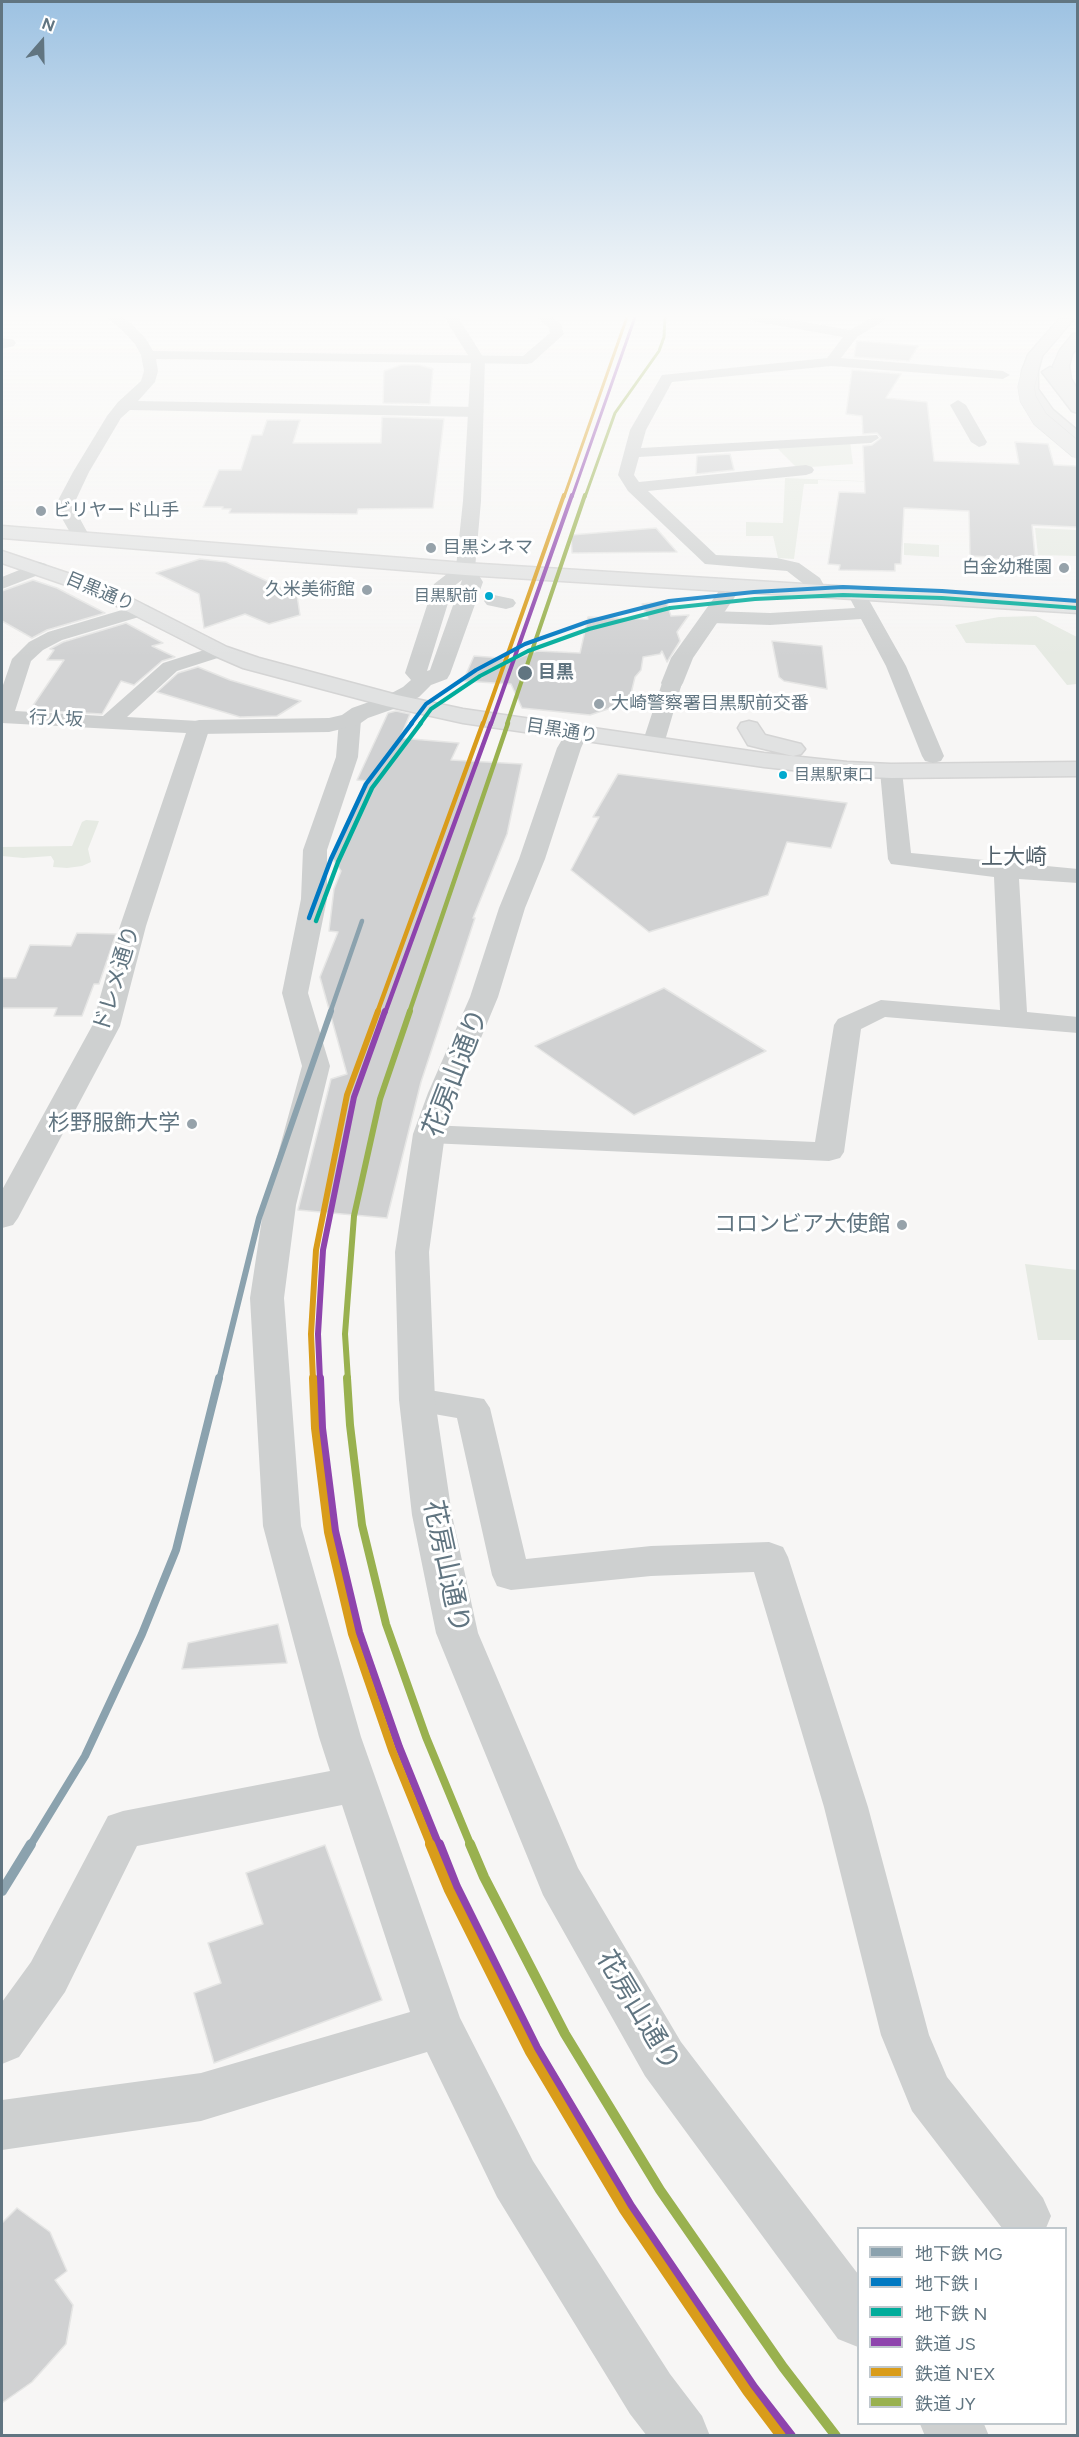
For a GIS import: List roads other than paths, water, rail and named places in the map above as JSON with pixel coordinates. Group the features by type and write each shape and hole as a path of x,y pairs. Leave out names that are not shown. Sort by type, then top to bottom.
{"main road":[{"path":"1053,431 1077,452"},
{"path":"1053,431 1077,452"},
{"name":"目黒通り","path":"2,532 465,569 1077,607"},
{"path":"65,576 57,568 35,560 35,551 55,543 82,538"},
{"name":"目黒通り","path":"2,557 65,576 142,610 220,651 275,670 394,701 464,716 792,764 891,771 1077,769"},
{"path":"749,728 756,740 775,746 844,754 933,756 1077,753"}],"street":[{"path":"82,538 64,506 81,472 107,431"},
{"path":"199,727 329,725 350,720 360,713 394,701 411,692 423,680 416,673 444,584 465,569 475,431"},
{"path":"638,431 626,475 634,487 667,516 711,561 777,563 793,567 813,582 818,591"},
{"path":"973,431 979,442"},
{"path":"633,453 872,438"},
{"path":"634,487 806,470"},
{"path":"2,584 39,568"},
{"path":"653,744 682,658 733,585"},
{"path":"856,593 896,666 933,756"},
{"path":"2,717 22,659 36,646 55,636 142,610"},
{"path":"712,617 770,620 866,613"},
{"path":"110,722 170,667 220,651"},
{"name":"行人坂","path":"2,717 199,727"},
{"path":"350,720 346,757 315,850 314,899 295,993 316,1066 280,1204 267,1298 282,1526 340,1737 439,2026 515,2179 650,2394 682,2436"},
{"name":"ドレメ通り","path":"2,1218 106,1026 133,926 199,727"},
{"name":"花房山通り","path":"562,731 569,748 539,841 512,908 488,988 443,1093 429,1134 412,1252 417,1400 432,1515 457,1634 560,1880 663,2059 857,2318"},
{"path":"891,771 900,859 1077,876"},
{"path":"1006,870 1014,1020"},
{"path":"429,1134 829,1152 848,1025 881,1008 1077,1025"},
{"path":"417,1400 471,1408 511,1575 651,1561 769,1557 846,1807 905,2035 929,2094 1025,2216"},
{"path":"2,2041 48,1977 123,1830 357,1784"},
{"path":"2,2126 201,2097 439,2026"}],"metro line":[{"name":"I","path":"309,918 331,859 366,784 426,704 476,670 525,644 587,622 669,601 754,592 843,587 942,591 1078,601"},
{"name":"N","path":"316,921 338,862 372,788 431,709 480,676 528,651 589,629 670,608 755,599 843,595 942,598 1077,608"},
{"name":"MG","path":"2,1891 85,1756 142,1634 176,1550 259,1218 362,921"}],"rail line":[{"name":"N'EX","path":"587,431 515,636 347,1095 316,1250 311,1334 315,1428 328,1532 352,1634 392,1750 449,1890 530,2052 624,2210 747,2391 781,2436"},
{"name":"JS","path":"595,431 522,639 354,1097 323,1250 318,1334 322,1428 335,1531 359,1632 399,1747 456,1887 536,2048 630,2206 753,2387 791,2436"},
{"name":"JY","path":"608,431 380,1099 354,1216 350,1251 345,1334 350,1425 362,1525 386,1624 426,1737 484,1877 565,2034 660,2190 783,2367 836,2436"}],"place":[{"name":"ビリヤード山手","path":"41,511"},
{"name":"目黒シネマ","path":"431,548"},
{"name":"白金幼稚園","path":"1064,568"},
{"name":"久米美術館","path":"367,590"},
{"name":"目黒駅前","path":"489,596"},
{"name":"目黒","path":"525,673"},
{"name":"大崎警察署目黒駅前交番","path":"599,704"},
{"name":"目黒駅東口","path":"783,775"},
{"name":"杉野服飾大学","path":"192,1124"},
{"name":"コロンビア大使館","path":"902,1225"}],"district":[{"name":"上大崎","path":"1014,858"}]}
